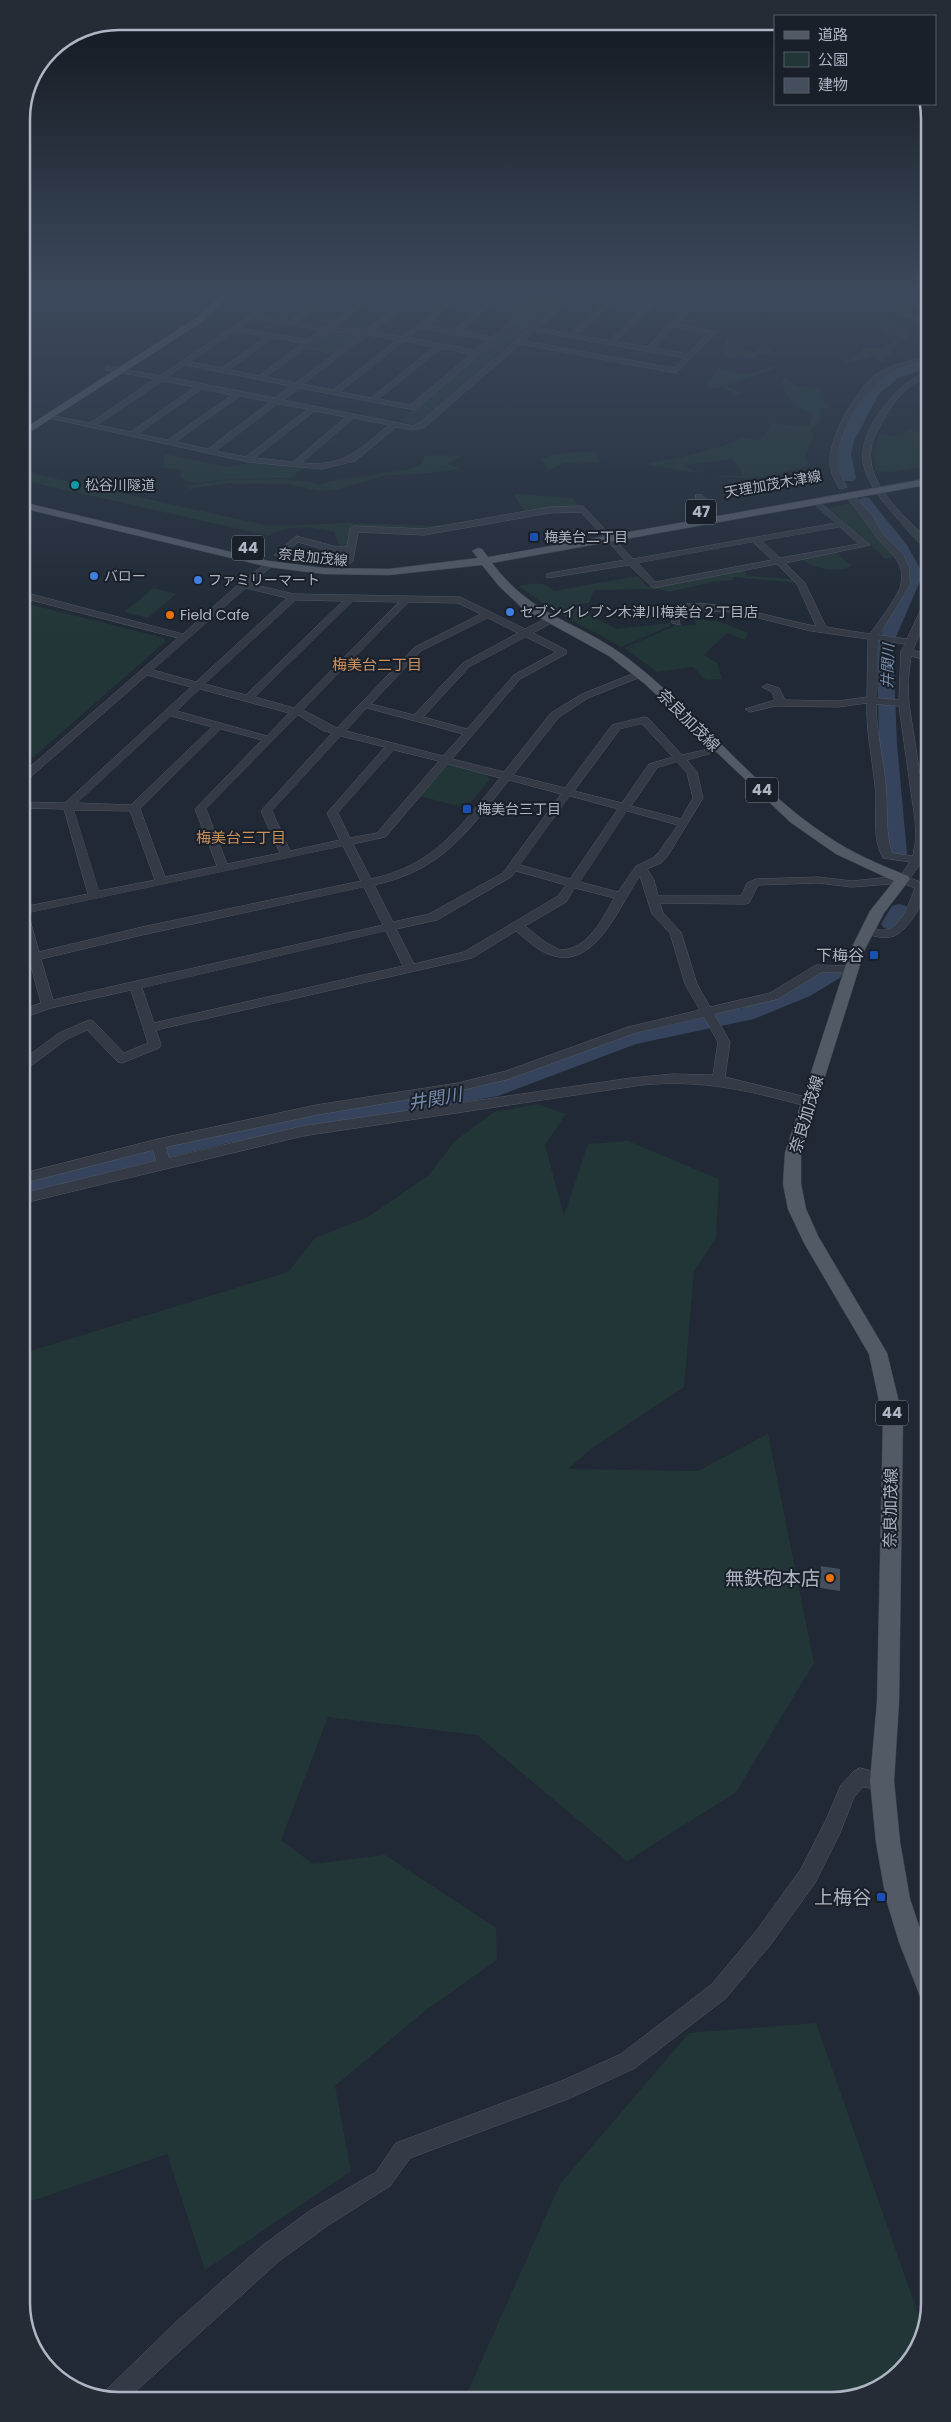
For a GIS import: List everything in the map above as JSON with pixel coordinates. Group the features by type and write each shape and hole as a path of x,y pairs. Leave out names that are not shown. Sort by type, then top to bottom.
{"main road":[{"path":"30,418 49,406"},
{"path":"30,429 66,406"},
{"name":"天理加茂木津線","path":"877,486 921,473"},
{"name":"天理加茂木津線","path":"478,551 713,510 877,486 921,482"},
{"name":"天理加茂木津線","path":"485,561 816,501 846,491"},
{"name":"奈良加茂線","path":"30,498 278,555 348,561 411,560 478,551 517,598 550,620 604,648 656,687 778,805 843,853 903,880 877,912 866,930 851,969 792,1153 792,1184 797,1210 810,1238 878,1353 893,1419 888,1702 882,1781 888,1842 898,1898 911,1942 921,1967"},
{"name":"奈良加茂線","path":"30,507 269,564 324,571 371,572 424,569 485,561"}],"street":[{"path":"91,426 121,406"},
{"path":"132,435 173,406"},
{"path":"170,443 221,406"},
{"path":"209,452 268,406"},
{"path":"300,406 414,428 422,426 445,406"},
{"path":"402,406 412,408 414,406"},
{"path":"857,406 832,453 832,466 846,491 869,517 879,534 900,556 905,567 906,585 874,637 870,700 871,726 881,787 882,839 887,856 917,860"},
{"path":"888,406 867,448 867,461 877,486 921,538"},
{"path":"248,460 314,409"},
{"path":"294,465 352,416"},
{"path":"49,417 248,460 322,467 352,458 394,425"},
{"path":"699,497 713,510"},
{"path":"348,561 354,529 424,532 550,510 584,509 600,529 653,585 866,544 816,501"},
{"path":"550,576 842,524"},
{"path":"278,555 296,539 337,550 351,549"},
{"path":"756,540 801,583 808,602 822,628"},
{"path":"30,772 269,564"},
{"path":"30,910 94,895 381,835 517,677 563,652 460,600 294,597 243,585"},
{"path":"30,597 184,637"},
{"path":"68,806 294,597"},
{"path":"248,699 351,598"},
{"path":"223,868 200,809 408,598"},
{"path":"677,623 673,610 684,607 734,609 786,623 874,637 905,645 921,654"},
{"path":"286,855 266,811 418,648 488,614"},
{"path":"921,616 905,645 903,703 905,726 921,783"},
{"path":"417,718 466,665 550,620"},
{"path":"144,671 310,716 323,726 340,732 684,822"},
{"path":"30,959 133,934 368,883 413,869 447,848 547,723 564,708 596,690 640,674"},
{"path":"767,687 775,688 779,693 780,703"},
{"path":"750,708 780,703 838,704 870,700 903,703"},
{"path":"365,705 468,732"},
{"path":"169,712 268,739"},
{"path":"30,1011 48,1005 135,984 432,917 507,875 616,727 644,720 692,772 698,798 684,822 660,859 640,868 594,938 565,954 555,953 517,926"},
{"path":"30,805 134,808 218,726"},
{"path":"392,746 332,813 410,968"},
{"path":"149,1028 468,955 562,899 653,766 718,748"},
{"path":"68,806 94,895"},
{"path":"134,808 161,882"},
{"path":"903,880 917,860 921,839"},
{"path":"514,867 622,897"},
{"path":"640,868 648,880 658,914 675,932 691,984 724,1042 718,1080"},
{"path":"653,899 745,900 750,885 756,882 818,880 852,884 903,880 921,886"},
{"path":"866,930 882,934 891,932 909,913 921,892"},
{"path":"30,961 48,1005"},
{"path":"30,1196 160,1153 316,1110 458,1087 509,1075 632,1030 710,1018 774,996 820,968 851,969"},
{"path":"30,1061 63,1036 89,1024 122,1059 154,1045 135,984"},
{"path":"30,1177 160,1153 390,1117 661,1079 718,1080 808,1102"},
{"path":"118,2392 184,2330 271,2253 319,2218 383,2179 403,2150 568,2089 628,2061 719,1991 764,1937 808,1876 833,1826 847,1791 860,1777 882,1781"}],"green space":[{"path":"417,406 438,406 417,424 398,422"},
{"path":"797,406 828,406 827,408 818,409 821,412 820,421 811,429 814,437 805,457 809,465 769,476 743,478 724,477 643,464 692,455 737,441 741,438 760,440 773,423 799,427 809,425 812,415","holes":["732,459 740,468 742,476 704,473 689,469 683,465"]},
{"path":"908,430 921,432 921,467 892,472 876,471 873,454 880,434 901,437"},
{"path":"595,451 601,462 565,463 548,470 542,459 555,454"},
{"path":"165,454 227,467 255,462 304,467 291,478 226,479 198,483 189,482 179,476 182,472 180,469 163,468"},
{"path":"425,456 461,456 447,464 460,469 418,474 386,475 339,489 320,491 287,484 228,483 190,489 185,486 229,480 281,479 311,482 319,485 331,481 407,470 421,464"},
{"path":"30,473 269,526 350,523 449,526 422,530 351,527 347,546 337,548 339,545 334,532 317,529 293,528 269,536 30,482"},
{"path":"513,494 572,498 579,507 526,513"},
{"path":"852,502 872,531 897,555 886,559 829,508"},
{"path":"836,552 851,566 832,570 813,565 801,559"},
{"path":"742,569 748,576 793,579 797,583 733,577 733,580 711,582 669,592 659,589 594,590 589,603 571,605 616,629 670,623 670,626 621,647 549,608 519,586 542,584 554,591 638,576 648,587"},
{"path":"154,588 176,594 148,618 124,612"},
{"path":"33,605 164,638 165,642 30,760 30,607"},
{"path":"695,619 721,622 748,633 745,640 727,633 704,655 717,663 722,679 706,680 693,667 657,672 624,648 675,626 696,625"},
{"path":"450,765 487,775 490,779 466,808 419,796 444,766"},
{"path":"538,1104 566,1114 545,1145 564,1216 588,1144 628,1141 719,1179 716,1238 694,1271 684,1387 592,1448 568,1469 698,1471 768,1434 814,1663 736,1792 627,1861 477,1735 328,1717 281,1840 313,1864 385,1855 496,1928 497,1960 426,2010 335,2086 351,2171 205,2270 167,2154 30,2202 30,1351 288,1272 315,1238 368,1217 428,1176 455,1141 494,1112"},
{"path":"816,2023 919,2318 914,2337 903,2357 886,2374 871,2383 855,2389 832,2392 467,2392 560,2184 689,2033"}],"building":[{"name":"無鉄砲本店","path":"821,1566 840,1569 840,1591 820,1588"}],"waterway":[{"name":"井関川","path":"849,478 844,454 847,441 866,406"},
{"name":"井関川","path":"864,501 902,548 915,574 891,626 885,644 888,744 897,853"},
{"name":"井関川","path":"891,924 899,910"},
{"name":"井関川","path":"30,1183 228,1135 498,1088 630,1038 747,1014 803,991 833,973"}],"place":[{"name":"松谷川隧道","path":"75,485"},
{"name":"梅美台二丁目","path":"534,537"},
{"name":"バロー","path":"94,576"},
{"name":"ファミリーマート","path":"198,580"},
{"name":"セブンイレブン木津川梅美台２丁目店","path":"510,612"},
{"name":"Field Cafe","path":"170,615"},
{"name":"梅美台三丁目","path":"467,809"},
{"name":"下梅谷","path":"874,955"},
{"name":"無鉄砲本店","path":"830,1578"},
{"name":"上梅谷","path":"881,1897"}],"district":[{"name":"梅美台二丁目","path":"377,665"},
{"name":"梅美台三丁目","path":"241,838"}]}
